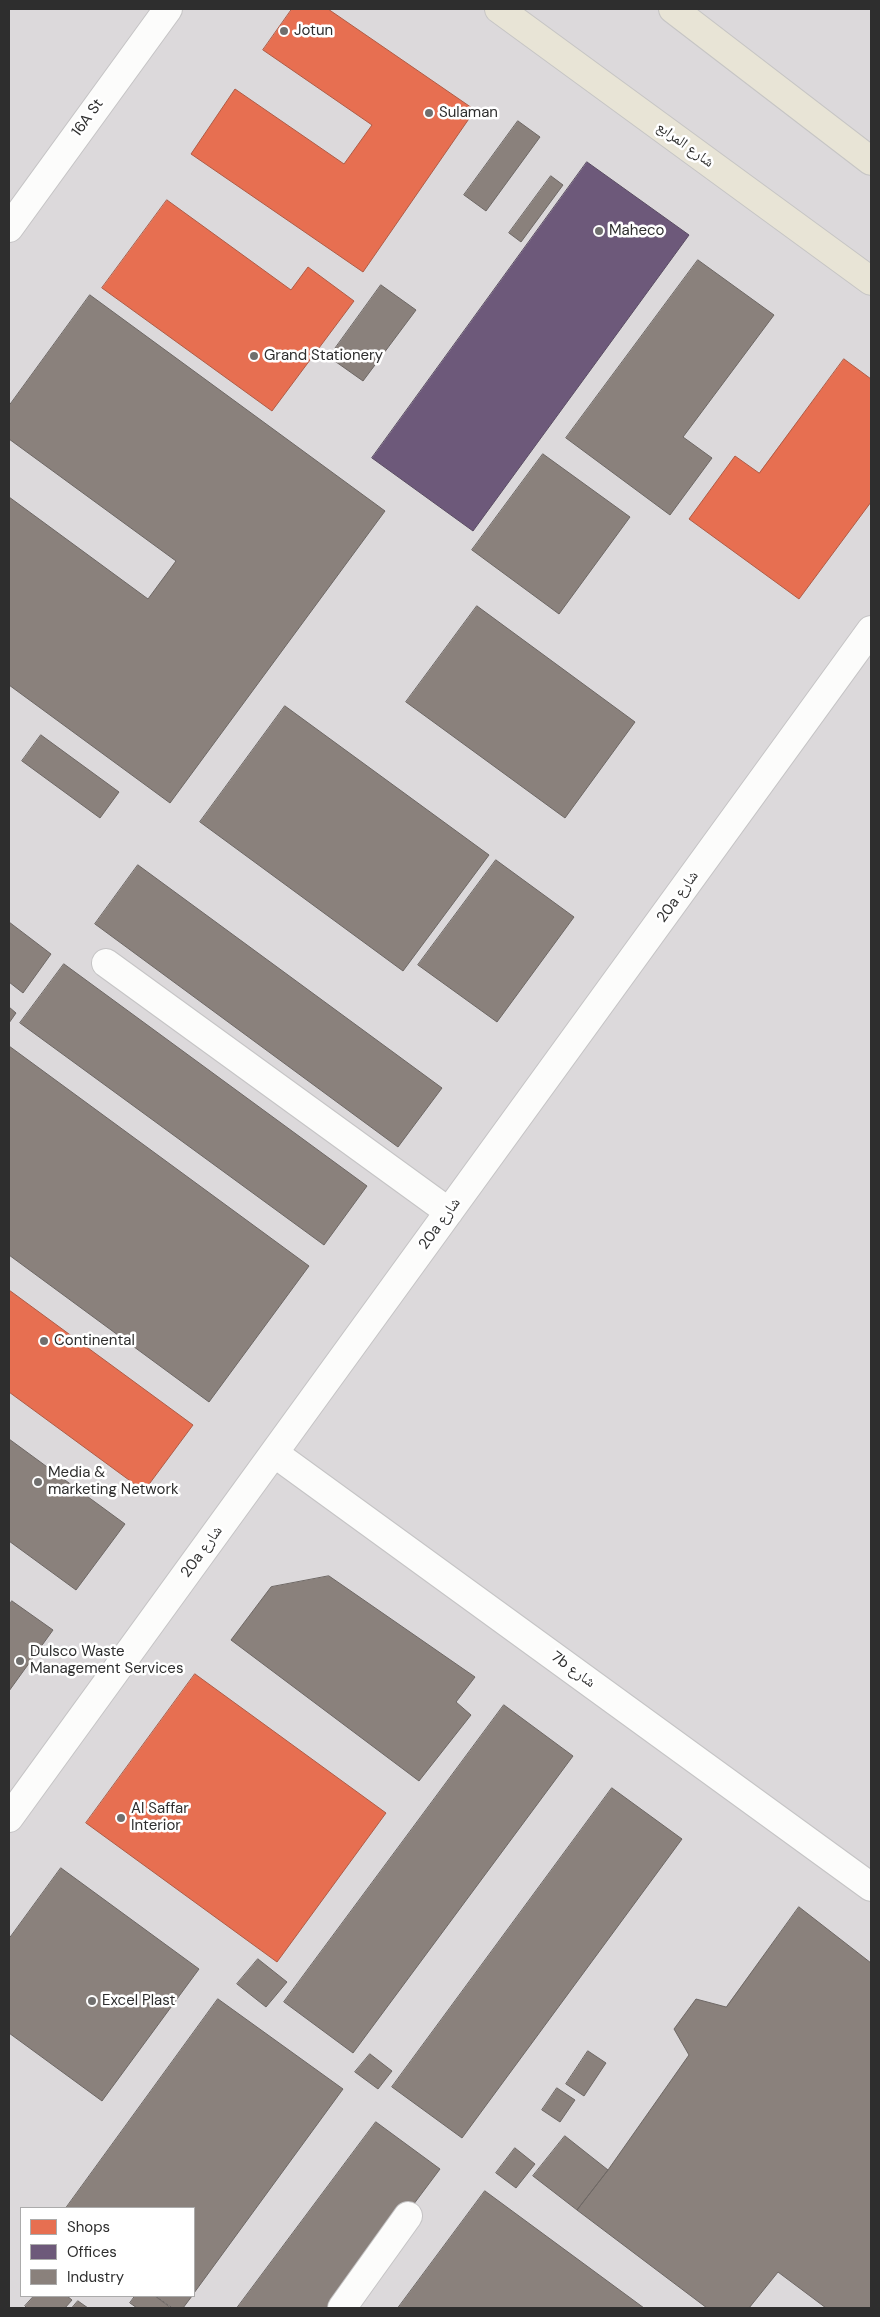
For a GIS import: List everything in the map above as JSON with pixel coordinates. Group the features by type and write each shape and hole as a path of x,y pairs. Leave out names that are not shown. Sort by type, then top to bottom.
{"main road":[{"name":"شارع المرابع","path":"499,9 871,281"},
{"path":"652,9 677,12 871,160"}],"lane":[{"name":"16A St","path":"9,228 168,9"},
{"name":"20a شارع","path":"9,1818 871,630"},
{"path":"106,963 449,1212"},
{"name":"7b شارع","path":"274,1453 871,1887"},
{"path":"342,2308 408,2216"}],"shaded area":[{"path":"9,9 871,9 871,2308 9,2308"}],"building: Shops":[{"path":"292,9 328,9 475,110 363,272 191,154 235,89 344,164 372,125 263,50"},
{"name":"Grand Stationery","path":"167,200 291,290 308,267 354,301 272,411 102,288"},
{"path":"844,359 871,379 871,502 799,599 689,519 735,456 759,473"},
{"name":"Continental","path":"9,1290 193,1425 144,1491 9,1392"},
{"path":"195,1674 386,1813 277,1962 86,1823"}],"building: Offices":[{"path":"587,162 689,235 473,531 372,458"}],"building: Industry":[{"path":"518,121 540,137 486,211 464,195"},
{"path":"551,176 563,185 521,242 509,233"},
{"path":"698,260 774,315 683,437 712,458 670,515 566,438"},
{"path":"381,285 416,310 363,381 329,357"},
{"path":"90,295 385,511 170,803 9,685 9,497 148,599 176,561 9,439 9,406"},
{"path":"543,454 630,517 559,614 472,550"},
{"path":"477,606 635,722 565,818 406,702"},
{"path":"285,706 489,855 403,971 200,822"},
{"path":"41,735 119,792 100,818 22,761"},
{"path":"496,860 574,917 497,1022 418,965"},
{"path":"138,865 442,1088 398,1147 95,924"},
{"path":"9,922 51,954 23,993 9,982"},
{"path":"64,964 367,1186 324,1245 20,1023"},
{"path":"9,1007 16,1013 9,1023"},
{"path":"9,1046 309,1266 209,1402 9,1255"},
{"name":"Media & marketing Network","path":"9,1439 125,1524 76,1590 9,1541"},
{"path":"329,1576 475,1677 456,1702 471,1715 419,1781 231,1640 271,1587"},
{"name":"Dulsco Waste Management Services","path":"12,1601 53,1630 9,1691 9,1606"},
{"path":"504,1705 573,1756 353,2053 284,2002"},
{"path":"612,1788 682,1839 462,2138 392,2087"},
{"name":"Excel Plast","path":"61,1868 199,1969 102,2101 9,2033 9,1939"},
{"path":"799,1907 871,1963 871,2308 826,2308 778,2272 749,2308 707,2308 577,2210 608,2170 689,2055 674,2029 696,1999 726,2007"},
{"path":"258,1959 287,1982 266,2007 237,1984"},
{"path":"218,1999 343,2089 195,2292 195,2207 67,2207"},
{"path":"588,2051 606,2063 584,2096 566,2084"},
{"path":"370,2054 392,2071 378,2089 355,2072"},
{"path":"557,2088 575,2100 560,2122 542,2110"},
{"path":"376,2122 440,2169 336,2308 237,2308"},
{"path":"565,2136 608,2170 577,2210 533,2176"},
{"path":"515,2148 535,2164 516,2188 496,2173"},
{"path":"485,2191 644,2308 398,2308"},
{"path":"33,2297 68,2297 72,2300 65,2308 27,2308 25,2306"},
{"path":"134,2297 156,2297 171,2308 137,2308 130,2303"},
{"path":"157,2297 191,2297 183,2308 173,2308"},
{"path":"78,2301 88,2308 72,2308"}],"place":[{"name":"Jotun","path":"284,31"},
{"name":"Sulaman","path":"429,113"},
{"name":"Maheco","path":"599,231"},
{"name":"Grand Stationery","path":"254,356"},
{"name":"Continental","path":"44,1341"},
{"name":"Media & marketing Network","path":"38,1482"},
{"name":"Dulsco Waste Management Services","path":"20,1661"},
{"name":"Al Saffar Interior","path":"121,1818"},
{"name":"Excel Plast","path":"92,2001"}]}
